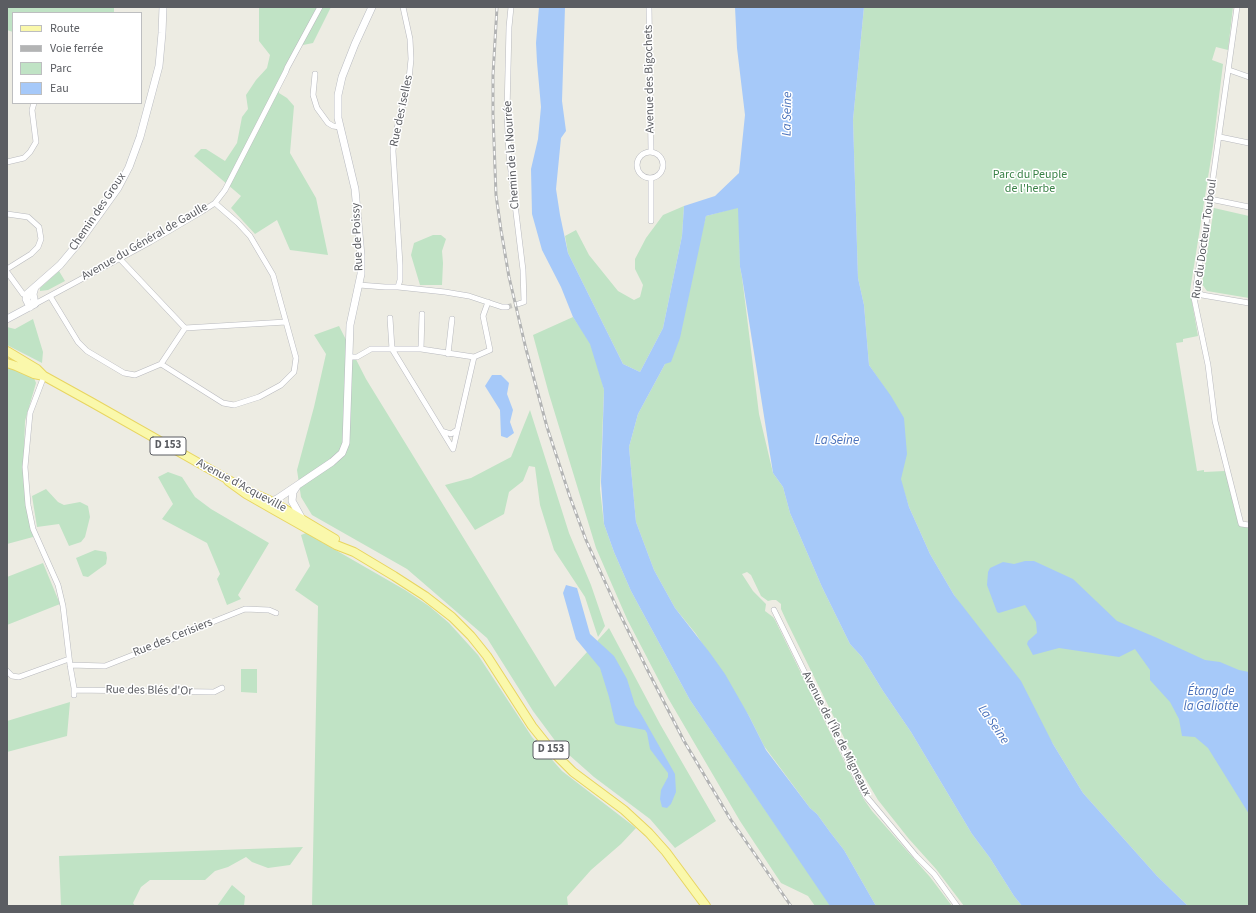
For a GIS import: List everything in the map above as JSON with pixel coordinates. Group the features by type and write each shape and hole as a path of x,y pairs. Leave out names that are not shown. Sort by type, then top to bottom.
{"main road":[{"name":"D 153","path":"7,351 37,369 44,376"},
{"name":"D 153","path":"7,363 34,374 44,376"},
{"name":"Avenue d'Acqueville","path":"44,376 228,481 270,501 283,513 302,519 330,535 354,552"},
{"name":"D 153","path":"228,481 251,497 283,513 336,545 354,552 440,607 461,626 487,656 532,726 552,751 582,780 624,810 649,833 666,852 706,906"}],"street":[{"name":"Chemin des Groux","path":"33,301 35,287 60,265 80,241 118,188 129,167 140,137 159,66 163,7"},
{"name":"Avenue du Général de Gaulle","path":"7,319 33,301 50,296 73,284 150,242 215,203 227,184 320,7"},
{"name":"Rue de Poissy","path":"270,501 277,499 332,462 345,448 348,430 350,325 361,274 361,256 355,189 337,110 340,86 355,44 372,7"},
{"name":"Rue des Iselles","path":"398,287 400,280 400,265 393,151 394,141 408,85 411,59 410,39 403,7"},
{"name":"Chemin de la Nourrée","path":"511,7 509,27 509,155 523,270 524,302 518,304"},
{"name":"Avenue des Bigochets","path":"648,7 651,152"},
{"name":"Rue du Docteur Touboul","path":"1237,7 1220,137 1196,286 1197,292 1194,298 1208,365 1215,420 1241,524 1249,524"},
{"path":"1229,70 1249,77"},
{"path":"315,74 313,95 317,108 328,123 333,126 340,127"},
{"path":"7,162 24,158 36,142 32,110 34,104"},
{"path":"1220,137 1249,144"},
{"path":"651,152 662,158 663,167 659,175 651,178 642,176 639,173 637,160 642,154 651,152"},
{"path":"651,178 651,221"},
{"path":"1210,199 1249,206"},
{"path":"161,364 223,403 234,405 259,397 281,385 294,372 296,358 273,275 250,236 238,223 215,203"},
{"path":"7,214 28,217 39,227 41,239 38,247 31,254 7,271 23,294 33,301"},
{"path":"119,258 185,328"},
{"path":"359,285 398,287 469,296 502,307 507,306"},
{"path":"1197,292 1202,295 1249,303"},
{"path":"50,296 78,342 87,351 124,373 135,375 161,364 185,328"},
{"path":"349,357 356,357 371,349 421,348 448,354 474,357 490,350 483,316 488,302"},
{"path":"421,348 422,314"},
{"path":"390,318 392,349 453,449 474,357"},
{"path":"448,354 452,320"},
{"path":"185,328 286,322"},
{"path":"44,376 30,413 25,466 28,505 33,529 59,590 63,606 70,665"},
{"path":"442,432 451,434 457,430"},
{"path":"298,485 293,492 292,501 302,519"},
{"path":"283,513 282,502 286,492"},
{"path":"283,513 292,501"},
{"name":"Rue des Cerisiers","path":"70,665 105,666 170,641 180,635 245,609 269,610 276,613"},
{"name":"Avenue de l'Île de Migneaux","path":"774,610 865,795 916,856 934,874 957,906"},
{"path":"7,671 12,676 19,677 69,659"},
{"name":"Rue des Blés d'Or","path":"70,665 74,692 214,692 222,688"}],"green space":[{"path":"7,7 114,7 114,12 12,12 12,32 7,30"},
{"path":"259,7 331,7 313,43 298,46 278,81 279,93 287,98 294,106 290,153 316,198 328,255 290,250 277,220 255,234 231,208 241,196 194,156 201,149 206,149 225,161 237,143 242,117 248,109 246,95 256,80 267,68 270,55 259,41"},
{"name":"Parc du Peuple de l'herbe","path":"864,7 1233,7 1228,50 1216,47 1212,60 1223,64 1213,146 1190,291 1198,336 1183,339 1183,342 1176,343 1197,471 1225,471 1239,526 1249,528 1249,906 1188,906 1157,876 1083,793 1053,744 954,595 930,554 909,507 895,463 886,390 869,365 864,305 858,278 853,120"},
{"path":"684,206 682,236 663,328 640,372 623,364 568,253 565,236 576,230 589,255 618,291 634,300 640,297 643,285 635,269 635,259 646,238 663,215"},
{"path":"739,207 740,267 759,414 773,473 783,487 790,513 822,587 850,644 862,657 911,732 972,834 1022,906 964,906 936,869 909,839 878,800 859,768 786,620 781,609 781,604 776,600 768,601 761,596 751,575 747,572 742,574 753,591 766,604 765,611 775,620 863,798 872,811 930,877 952,906 876,906 844,850 817,814 810,808 764,746 749,716 696,634 675,608 654,570 636,522 629,447 638,414 665,364 706,216"},
{"path":"1214,208 1249,216 1249,298 1207,291 1202,284"},
{"path":"433,235 441,235 446,239 442,251 442,285 420,285 411,255 414,243"},
{"path":"59,271 65,281 48,290 40,291 40,288"},
{"path":"573,317 594,348 604,390 600,489 604,524 631,591 690,700 831,906 815,906 808,896 781,883 740,821 668,698 627,619 596,548 549,394 533,335"},
{"path":"33,319 43,352 42,363 7,345 7,327 15,329"},
{"path":"339,326 366,379 555,687 609,628 660,724 716,821 675,848 650,819 594,777 559,746 533,711 487,638 407,569 312,515 301,497 297,470 314,407 326,354 314,335"},
{"path":"7,365 34,378 36,383 25,421 23,480 33,526 33,537 7,544"},
{"path":"530,410 569,533 591,585 605,626 598,637 585,597 554,550 540,505 535,467 529,466 523,481 509,492 504,514 475,530 445,485 471,478 511,457"},
{"path":"168,472 182,477 195,497 211,509 269,543 238,595 241,599 227,605 217,579 220,574 207,543 162,519 173,504 158,477"},
{"path":"46,489 58,502 64,505 80,502 88,506 90,517 85,537 81,542 69,546 59,524 37,527 32,496"},
{"path":"306,533 405,590 429,606 449,623 478,655 532,737 562,771 636,828 621,844 591,870 567,897 568,906 312,906 318,606 295,590 310,566 301,535"},
{"path":"95,550 106,552 106,564 88,577 83,576 76,558"},
{"path":"43,563 60,604 7,625 7,577"},
{"path":"241,669 257,669 257,693 241,692"},
{"path":"70,702 67,736 7,752 7,721"},
{"path":"303,847 290,865 268,868 252,862 246,857 228,867 215,871 205,880 150,880 141,887 133,903 135,906 61,906 59,856"},
{"path":"232,885 245,896 244,906 217,906"}],"water":[{"name":"La Seine","path":"539,7 565,7 562,101 566,131 561,138 556,189 568,253 623,364 640,372 663,328 682,236 684,206 715,196 739,173 745,115 737,48 735,7 864,7 853,120 858,278 864,305 869,365 891,396 904,418 907,454 901,479 909,507 930,554 954,595 1021,681 1053,744 1083,793 1157,876 1188,906 1022,906 972,834 911,732 862,657 850,644 822,587 790,513 783,487 773,473 740,267 738,208 706,216 680,338 671,362 665,364 638,414 629,447 636,522 654,570 675,608 725,674 766,750 844,850 876,906 830,906 690,700 631,591 604,524 601,482 604,390 590,344 573,317 561,287 542,250 532,214 531,169 538,139 541,107 536,43"},
{"path":"492,375 501,375 509,383 507,394 513,410 510,422 514,433 507,438 501,436 500,410 485,386"},
{"name":"Étang de la Galiotte","path":"1025,561 1034,561 1073,579 1117,621 1205,660 1220,662 1239,670 1249,672 1249,814 1208,748 1195,737 1182,736 1179,719 1170,702 1150,680 1150,670 1135,649 1119,657 1059,648 1033,655 1027,644 1028,641 1037,633 1036,622 1025,605 999,613 997,612 987,585 988,572 990,568 1003,562 1014,564"},
{"path":"566,585 577,588 590,634 614,656 627,679 635,705 675,774 676,792 671,804 667,808 662,807 660,799 661,790 668,777 668,773 650,749 645,730 618,725 615,723 600,668 576,639 563,593"}],"tunnel":[{"path":"507,307 518,304"}],"railway":[{"path":"497,7 493,75 496,195 509,277 526,349 547,427 586,540 647,669 684,741 731,820 791,906"}]}
